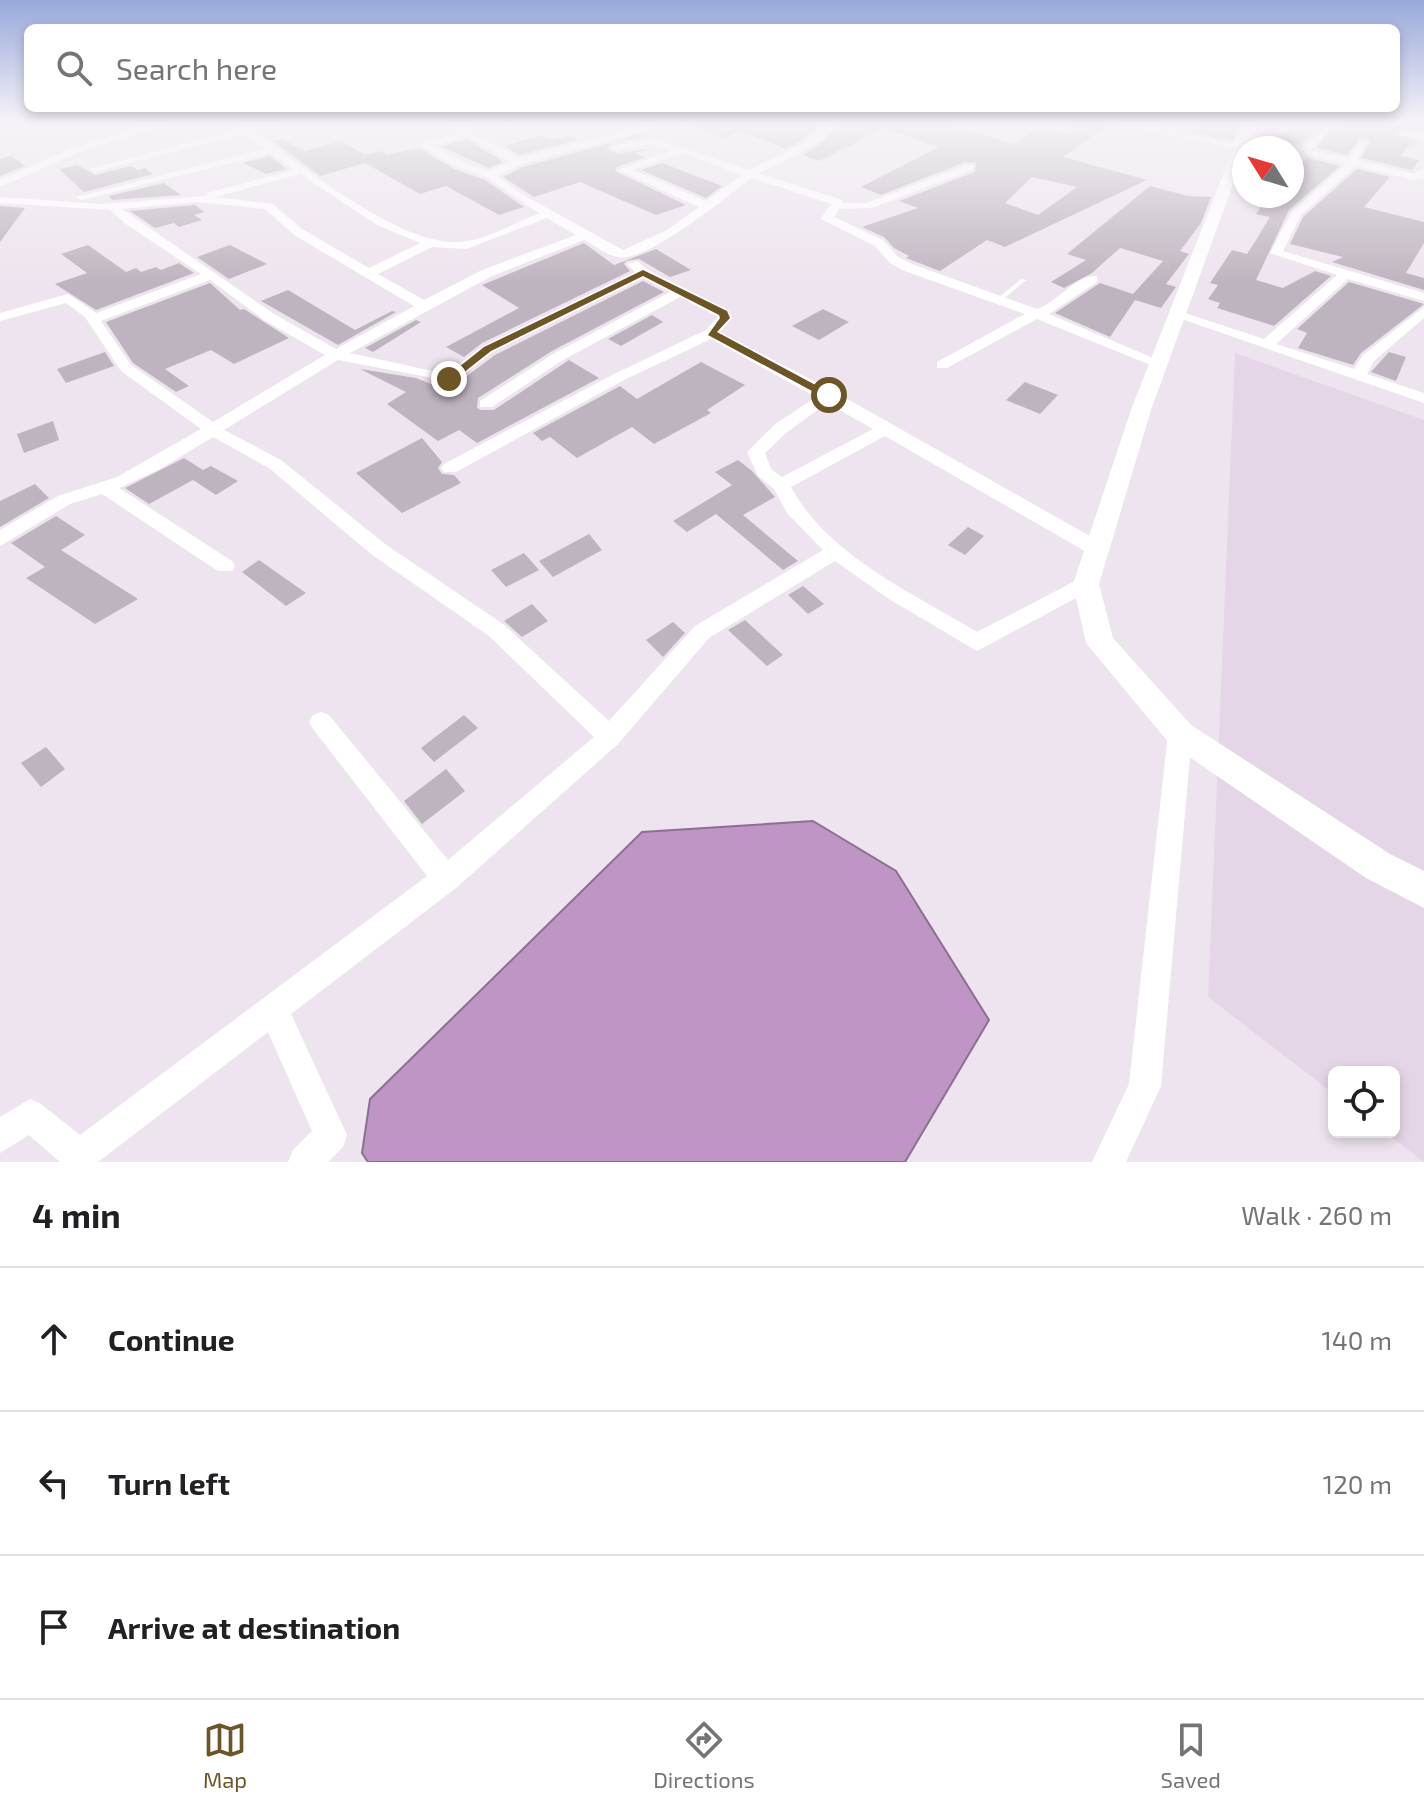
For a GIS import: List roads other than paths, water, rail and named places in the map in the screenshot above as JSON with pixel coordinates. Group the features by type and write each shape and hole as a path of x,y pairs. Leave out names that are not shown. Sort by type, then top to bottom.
{"street":[{"path":"0,184 20,175"},
{"path":"55,203 177,175"},
{"path":"0,200 113,206 176,203 285,175"},
{"path":"312,175 382,223 431,243 461,246 548,214"},
{"path":"450,468 619,377 711,333 725,318 723,313 643,273 621,254 548,214 490,175"},
{"path":"635,175 705,205"},
{"path":"621,254 671,233 748,175"},
{"path":"754,175 838,202 827,218 879,243 894,260 1158,363"},
{"path":"837,206 868,206 948,175"},
{"path":"1230,175 1158,363 1086,584 1100,643 1180,734 1378,866 1424,890"},
{"path":"1340,175 1296,213 1276,253 1424,297"},
{"path":"196,199 269,206 298,232 424,306"},
{"path":"113,206 130,222 212,275 269,317 336,355 449,379 488,349 643,273"},
{"path":"0,539 64,500 154,465 336,355 487,273 585,236"},
{"path":"367,274 431,243"},
{"path":"1266,345 1346,274"},
{"path":"93,319 212,275"},
{"path":"942,365 1036,314 1052,309 1092,279"},
{"path":"486,404 558,357 681,291"},
{"path":"0,317 68,298 93,319 126,368 211,429 275,464 378,549 496,630 610,737"},
{"path":"1357,377 1368,358 1424,311"},
{"path":"1177,315 1424,398"},
{"path":"711,333 829,395 949,468 1097,549"},
{"path":"829,395 780,429 756,452 764,472 781,485 793,511 835,552 977,642 1086,584"},
{"path":"781,485 886,429"},
{"path":"104,487 225,566"},
{"path":"0,1137 30,1115 79,1156 446,879 610,737 702,632 835,552"},
{"path":"321,722 446,879"},
{"path":"1109,1162 1145,1086 1180,734"},
{"path":"273,1009 331,1135 305,1162"}],"lane":[{"path":"999,300 1023,280"}]}
